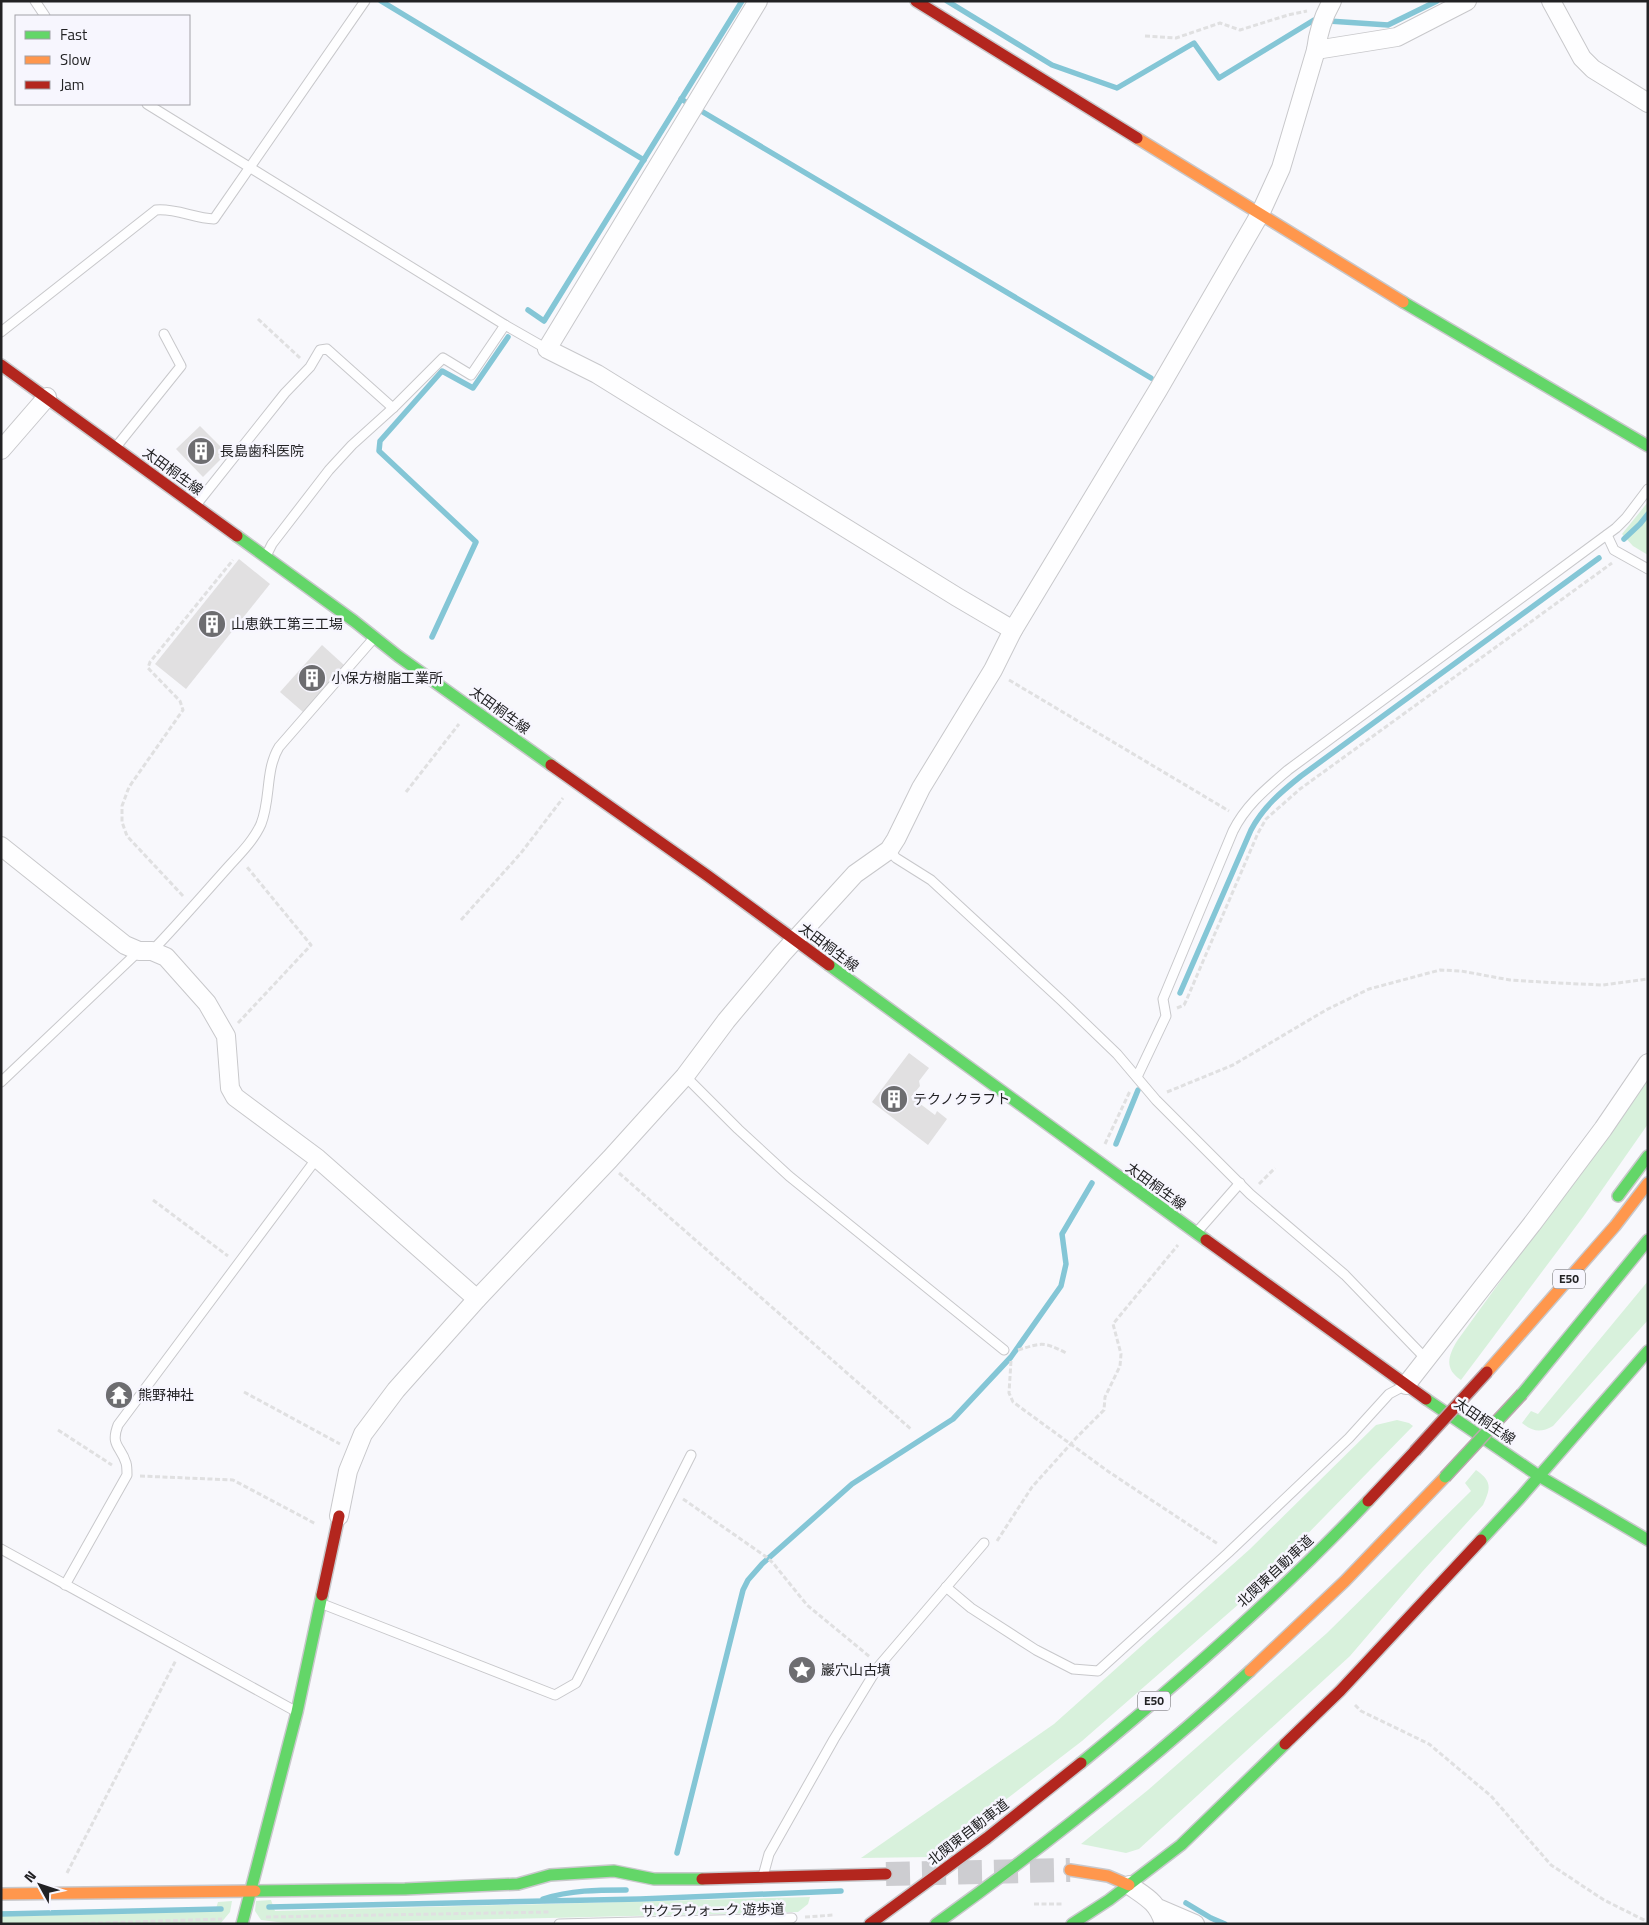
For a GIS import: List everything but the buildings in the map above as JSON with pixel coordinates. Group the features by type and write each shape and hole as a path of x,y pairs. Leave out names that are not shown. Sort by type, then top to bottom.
{"main road":[{"path":"916,1 1430,318 1648,444"},
{"name":"太田桐生線","path":"1,365 1406,1385 1539,1476 1648,1540"},
{"path":"1612,1204 1648,1156"},
{"name":"北関東自動車道","path":"870,1924 929,1882 1083,1761 1203,1658 1319,1551 1415,1451 1533,1321 1615,1226 1648,1183"},
{"name":"E50","path":"936,1924 1109,1793 1231,1687 1346,1580 1522,1394 1648,1240"},
{"path":"1533,1321 1585,1243"},
{"path":"1072,1924 1129,1885 1181,1845 1340,1691 1520,1498 1648,1351"},
{"path":"242,1924 297,1712 338,1516"},
{"path":"1070,1870 1108,1876 1129,1885"},
{"path":"1,1894 406,1889 518,1884 550,1875 614,1871 654,1879 886,1874"}],"street":[{"path":"758,1 547,349 598,374 957,598 1013,630"},
{"path":"1317,42 1396,36 1467,1"},
{"path":"1551,1 1582,58 1593,69 1648,103"},
{"path":"338,1516 348,1471 363,1434 396,1390 476,1299 610,1159 685,1076 726,1021 795,940 855,874 889,850 921,788 993,670 1013,630 1158,390 1260,214 1281,168 1328,8"},
{"path":"1,450 47,397"},
{"path":"1,846 125,945 160,954 170,960 214,1012 226,1036 230,1088 235,1097 317,1158 476,1299"},
{"path":"1406,1385 1603,1129 1648,1063"},
{"path":"1129,1885 1148,1898 1162,1917 1195,1924"}],"lane":[{"path":"35,1 44,15"},
{"path":"1,332 156,210 165,209 199,218 214,219 251,168 364,1"},
{"path":"149,105 505,326 547,349"},
{"path":"265,558 272,544 329,470 352,445 394,408 443,358 471,375 505,326"},
{"path":"116,448 181,366 164,334"},
{"path":"195,506 285,393 310,367 320,350 328,349 394,408"},
{"path":"1137,1076 1166,1016 1163,999 1240,818 1260,794 1288,770 1607,535 1626,518 1648,488"},
{"path":"1607,535 1614,550 1648,569"},
{"path":"1,1082 193,907 238,856 261,824 271,764 279,747 375,638"},
{"path":"889,850 896,858 930,880 1118,1054 1156,1100 1250,1194 1345,1275 1426,1360"},
{"path":"685,1076 788,1176 1006,1352"},
{"path":"64,1585 128,1475 126,1462 115,1443 115,1433 118,1425 317,1158"},
{"path":"1195,1233 1240,1183"},
{"path":"946,1587 971,1608 1036,1650 1073,1669 1098,1671 1228,1553 1349,1438 1389,1394 1406,1385"},
{"path":"320,1603 555,1695 576,1683 691,1455"},
{"path":"762,1878 769,1854 834,1739 880,1665 946,1587 988,1543"},
{"path":"1,1549 297,1712"},
{"path":"559,1924 792,1918"}],"path":[{"path":"1145,36 1176,38 1220,23 1240,30 1288,15 1318,8 1328,8"},
{"path":"258,319 310,367"},
{"path":"193,907 126,836 122,822 122,806 129,787 183,710 180,701 148,668 150,662 247,544"},
{"path":"1164,1008 1180,1008 1184,1006 1258,833 1266,819 1278,807 1300,789 1622,556"},
{"path":"993,670 1240,818"},
{"path":"406,792 472,708"},
{"path":"461,920 521,853 576,782"},
{"path":"226,1036 312,945 238,856"},
{"path":"1156,1100 1162,1094 1233,1065 1326,1010 1370,989 1440,970 1461,971 1510,980 1558,984 1602,985 1648,979"},
{"path":"1103,1149 1137,1076"},
{"path":"610,1159 615,1168 632,1184 912,1430"},
{"path":"1250,1194 1275,1168"},
{"path":"153,1200 238,1264"},
{"path":"988,1543 996,1542 1032,1487 1104,1410 1105,1397 1120,1366 1122,1354 1112,1324 1182,1239"},
{"path":"1066,1353 1050,1344 1041,1343 1006,1352 1012,1363 1009,1393 1013,1402 1070,1445 1219,1544 1228,1553"},
{"path":"244,1392 356,1452"},
{"path":"58,1430 128,1475 232,1480 335,1534"},
{"path":"673,1491 765,1556 773,1563 807,1605 880,1665"},
{"path":"56,1893 182,1650"},
{"path":"1340,1691 1362,1711 1429,1744 1491,1796 1551,1865 1604,1900 1648,1922"},
{"path":"1034,1904 1064,1904"},
{"path":"262,1917 557,1912"},
{"path":"792,1918 834,1915"},
{"path":"68,1924 226,1919"}],"green space":[{"path":"1648,502 1648,555 1633,546 1622,534"},
{"path":"1648,1077 1648,1124 1583,1217 1461,1380 1452,1371 1449,1362 1451,1352 1457,1341"},
{"path":"1648,1281 1648,1320 1553,1426 1545,1430 1537,1430 1522,1423 1531,1411 1538,1414"},
{"path":"1397,1420 1413,1426 1240,1603 1082,1741 931,1857 861,1858 1054,1724 1250,1549 1376,1425"},
{"path":"1476,1470 1485,1478 1489,1489 1483,1505 1350,1656 1139,1849 1126,1853 1081,1844 1148,1790 1327,1633 1471,1491 1465,1483"},
{"path":"810,1897 808,1904 798,1912 293,1924 261,1920 255,1911 256,1901 271,1900 275,1911"},
{"path":"232,1901 230,1912 220,1924 1,1924 1,1911 215,1912 218,1902"}],"waterway":[{"path":"381,1 644,160"},
{"path":"528,310 544,321 742,1"},
{"path":"947,1 1052,65 1117,88 1194,43 1219,78 1314,20 1388,25 1437,1"},
{"path":"681,99 1151,378"},
{"path":"432,637 476,542 379,451 380,441 442,371 473,388 508,337"},
{"path":"1624,539 1648,514"},
{"path":"1180,993 1251,830 1273,800 1301,776 1599,558"},
{"path":"1116,1144 1138,1090"},
{"path":"677,1853 743,1590 748,1580 762,1564 852,1484 953,1419 1011,1357 1061,1286 1066,1264 1062,1234 1092,1183"},
{"path":"543,1899 574,1892 626,1890"},
{"path":"269,1907 640,1899 841,1891"},
{"path":"1186,1903 1225,1924"},
{"path":"1,1914 221,1909"}],"tunnel":[{"path":"886,1874 1070,1870"}],"traffic: fast":[{"path":"1403,302 1648,446"},
{"path":"237,536 354,621 398,656 551,765"},
{"path":"829,965 1206,1240"},
{"path":"1618,1196 1648,1156"},
{"path":"1522,1394 1648,1240"},
{"path":"1481,1540 1648,1351"},
{"path":"1445,1477 1522,1394"},
{"path":"1426,1399 1539,1476 1648,1540"},
{"path":"1081,1763 1156,1701 1229,1636 1300,1570 1368,1501"},
{"path":"242,1924 297,1712 322,1595"},
{"path":"936,1924 1018,1864 1097,1802 1175,1738 1250,1671"},
{"path":"1072,1924 1109,1900 1181,1845 1285,1744"},
{"path":"255,1891 405,1889 518,1884 550,1875 614,1871 654,1879 702,1879"}],"traffic: slow":[{"path":"1137,138 1403,302"},
{"path":"1487,1372 1615,1226 1648,1183"},
{"path":"1250,1671 1345,1581 1445,1477"},
{"path":"1070,1870 1108,1876 1129,1885"},
{"path":"1,1894 255,1891"}],"traffic: jam":[{"path":"916,1 1137,138"},
{"path":"1,365 237,536"},
{"path":"551,765 708,876 829,965"},
{"path":"1206,1240 1426,1399"},
{"path":"1415,1451 1487,1372"},
{"path":"1368,1501 1415,1451"},
{"path":"322,1595 339,1516"},
{"path":"1285,1744 1340,1691 1481,1540"},
{"path":"870,1924 987,1838 1081,1763"},
{"path":"702,1879 886,1874"}],"place":[{"name":"長島歯科医院","path":"201,451"},
{"name":"山恵鉄工第三工場","path":"212,624"},
{"name":"小保方樹脂工業所","path":"312,678"},
{"name":"テクノクラフト","path":"894,1099"},
{"name":"熊野神社","path":"119,1395"},
{"name":"巖穴山古墳","path":"802,1670"}]}
